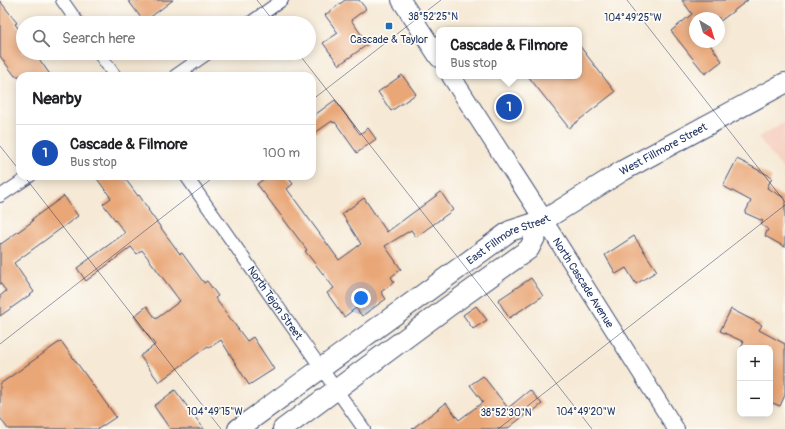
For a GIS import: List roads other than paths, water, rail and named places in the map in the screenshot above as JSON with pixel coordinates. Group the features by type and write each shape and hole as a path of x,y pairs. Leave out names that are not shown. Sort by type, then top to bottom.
{"main road":[{"path":"401,0 436,53"},
{"name":"North Cascade Avenue","path":"453,79 544,220"},
{"name":"West Fillmore Street","path":"544,220 592,189 635,164 785,83"},
{"name":"East Fillmore Street","path":"238,429 510,231 544,220"},
{"name":"East Fillmore Street","path":"283,429 529,249 544,220"}],"street":[{"path":"62,0 73,16"},
{"path":"260,16 282,0"},
{"path":"104,60 112,72"},
{"path":"182,72 198,60"},
{"path":"0,196 24,180"},
{"name":"North Tejon Street","path":"189,180 364,429"},
{"name":"North Cascade Avenue","path":"544,220 676,429"}],"place":[{"name":"Cascade & Taylor","path":"389,26"},
{"name":"Cascade & Filmore","path":"509,107"}]}
